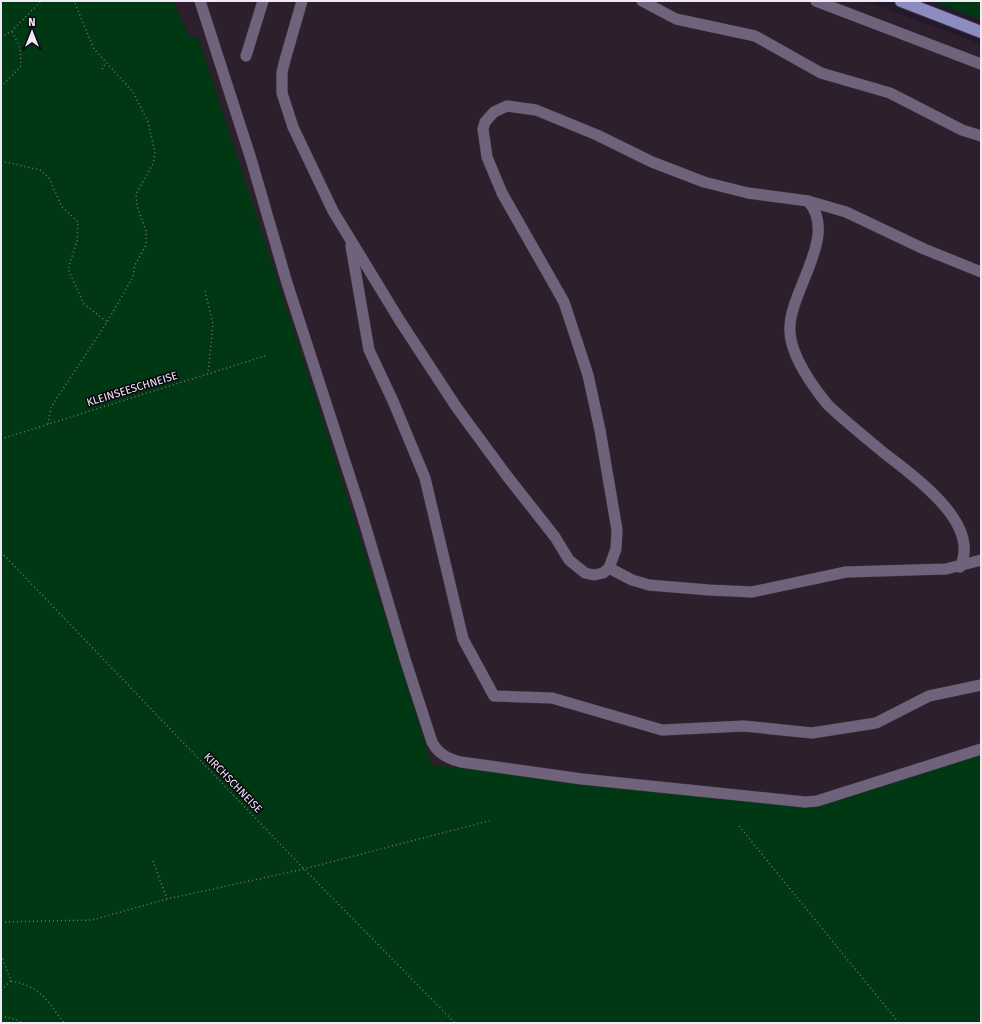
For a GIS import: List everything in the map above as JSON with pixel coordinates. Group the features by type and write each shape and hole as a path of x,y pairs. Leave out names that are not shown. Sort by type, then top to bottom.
{"main road":[{"path":"901,1 981,32"}],"lane":[{"path":"200,1 251,159 292,298 360,508 405,659 432,742 438,752 461,762 582,779 817,802 981,749"},
{"path":"246,56 263,1"},
{"path":"302,1 283,66 282,93 293,127 313,171 333,211 350,240 400,321 457,408 507,476 555,537 570,560 585,574 594,575 609,568 616,549 617,530 600,430 588,375 564,302 502,193 492,170 484,145 483,129 485,122 494,112 507,106 536,110 597,135 652,162 704,182 748,193 808,202 854,215 924,249 981,272"},
{"path":"642,1 676,19 755,36 821,72 890,93 962,130 981,136"},
{"path":"816,1 981,64"},
{"path":"808,202 815,210 818,220"},
{"path":"829,207 822,211 818,220 814,248 806,275 791,314 790,332 792,346 810,381 828,405 862,435 928,488 946,505 961,526 966,539 966,555 960,567"},
{"path":"350,240 369,350 393,401 425,478 463,639 494,696 552,698 662,730 744,726 812,733 876,723 934,694 981,685"},
{"path":"609,568 632,580 650,585 752,592 846,572 936,570 960,567 981,560"}],"path":[{"path":"1,37 12,31 41,1"},
{"path":"48,424 51,408 107,322 133,277 135,265 146,245 146,232 137,206 136,194 153,164 155,152 148,122 133,92 94,49 74,1"},
{"path":"1,87 21,66 20,48 12,31"},
{"path":"102,69 106,63"},
{"path":"1,161 40,170 49,178 62,207 78,222 77,241 68,270 84,304 107,322"},
{"path":"205,291 213,324 208,374"},
{"name":"KLEINSEESCHNEISE","path":"1,439 268,355"},
{"name":"KIRCHSCHNEISE","path":"1,552 304,869 455,1023"},
{"path":"1,922 92,920 167,899 304,869 492,820"},
{"path":"739,826 899,1023"},
{"path":"153,861 167,899"},
{"path":"1,955 11,981"},
{"path":"1,990 11,981"},
{"path":"11,981 28,984 38,991 64,1023"},
{"path":"1,1016 23,1023"}],"shaded area":[{"path":"173,1 865,1 981,44 981,755 812,807 432,765 198,36 190,38"}],"green space":[{"path":"1,1 173,1 190,38 198,36 316,399 432,765 812,807 981,755 981,1023 1,1023"},
{"path":"932,1 981,1 981,20"}]}
